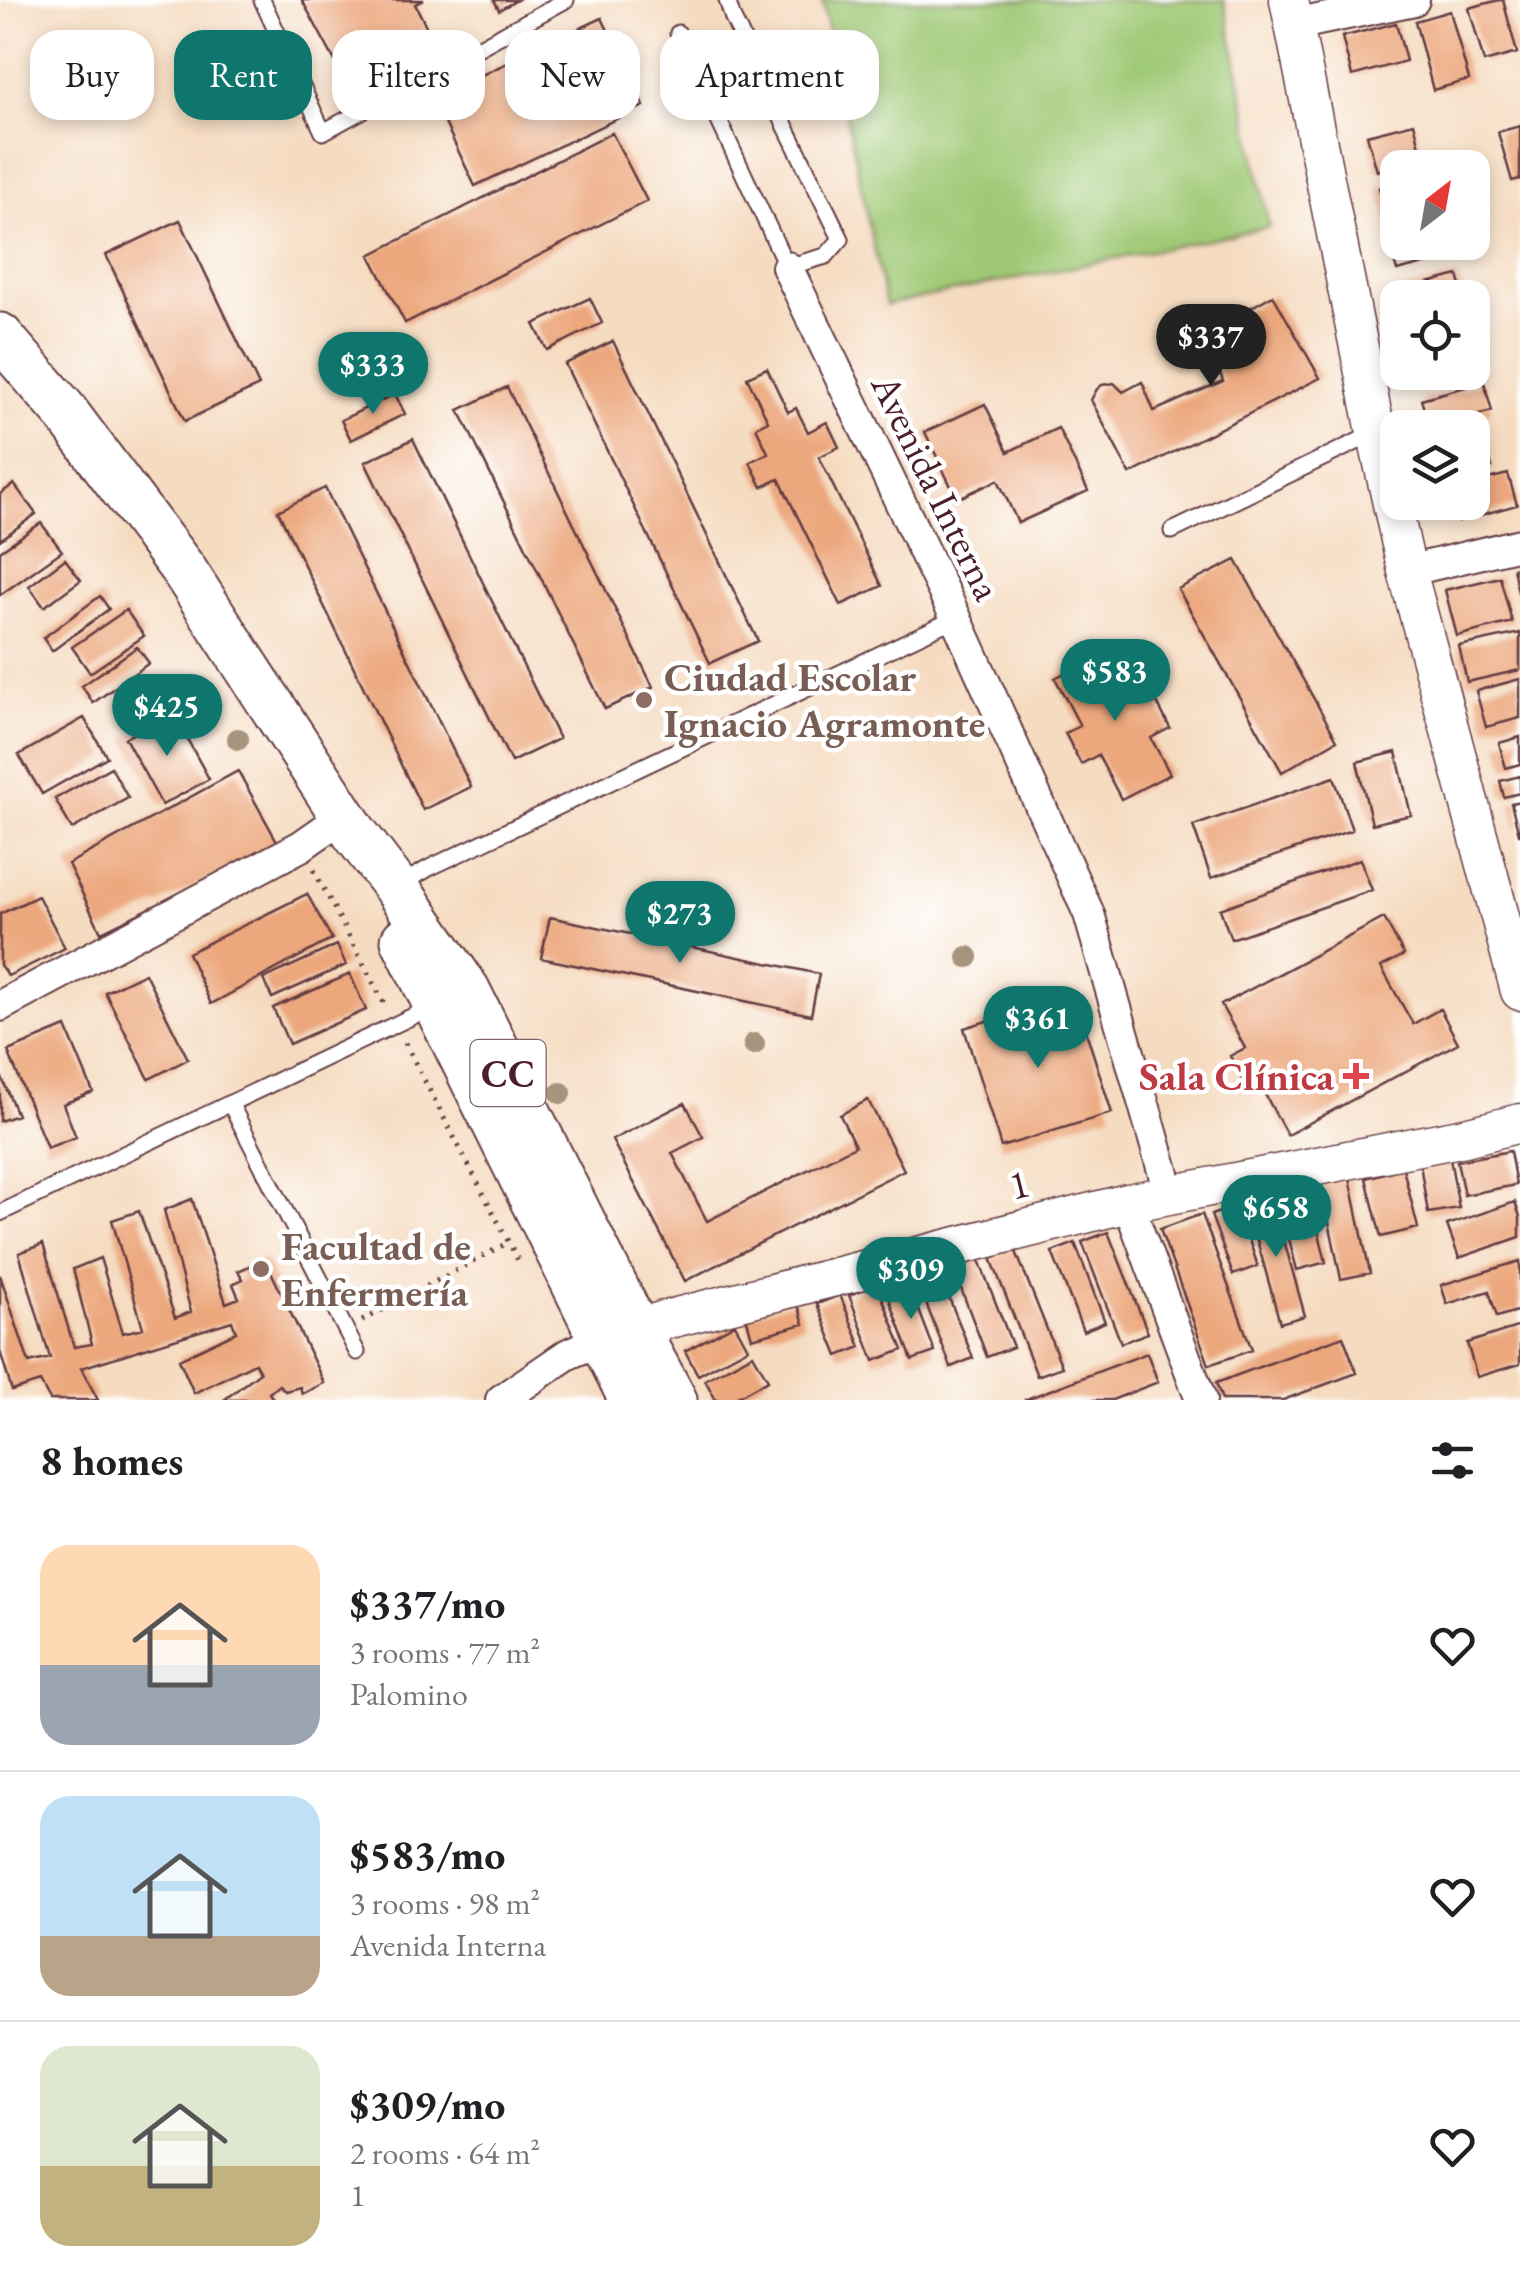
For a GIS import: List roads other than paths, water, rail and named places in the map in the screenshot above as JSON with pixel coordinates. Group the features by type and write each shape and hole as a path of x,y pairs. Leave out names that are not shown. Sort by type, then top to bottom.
{"main road":[{"name":"CC","path":"0,336 64,410 185,572 349,824 452,998 619,1335 674,1400"},
{"name":"CC","path":"619,1335 632,1400"}],"street":[{"path":"1414,0 1291,13 1407,571 1520,991"},
{"name":"Avenida Interna","path":"787,267 956,618 1089,914 1170,1195"},
{"path":"1407,571 1520,544"},
{"path":"2,1002 349,824"},
{"name":"1","path":"501,1400 568,1354 619,1335 1128,1202 1520,1123"},
{"path":"1128,1202 1201,1400"}],"lane":[{"path":"262,0 323,132 566,0"},
{"path":"719,120 787,267 826,256 842,239 728,0"},
{"path":"1172,531 1376,432"},
{"path":"388,891 956,618"},
{"path":"0,1213 452,998"},
{"path":"230,1103 358,1352"}],"place":[{"name":"Ciudad Escolar Ignacio Agramonte","path":"644,700"},
{"name":"Sala Clínica","path":"1356,1076"},
{"name":"Facultad de Enfermería","path":"261,1269"}]}
